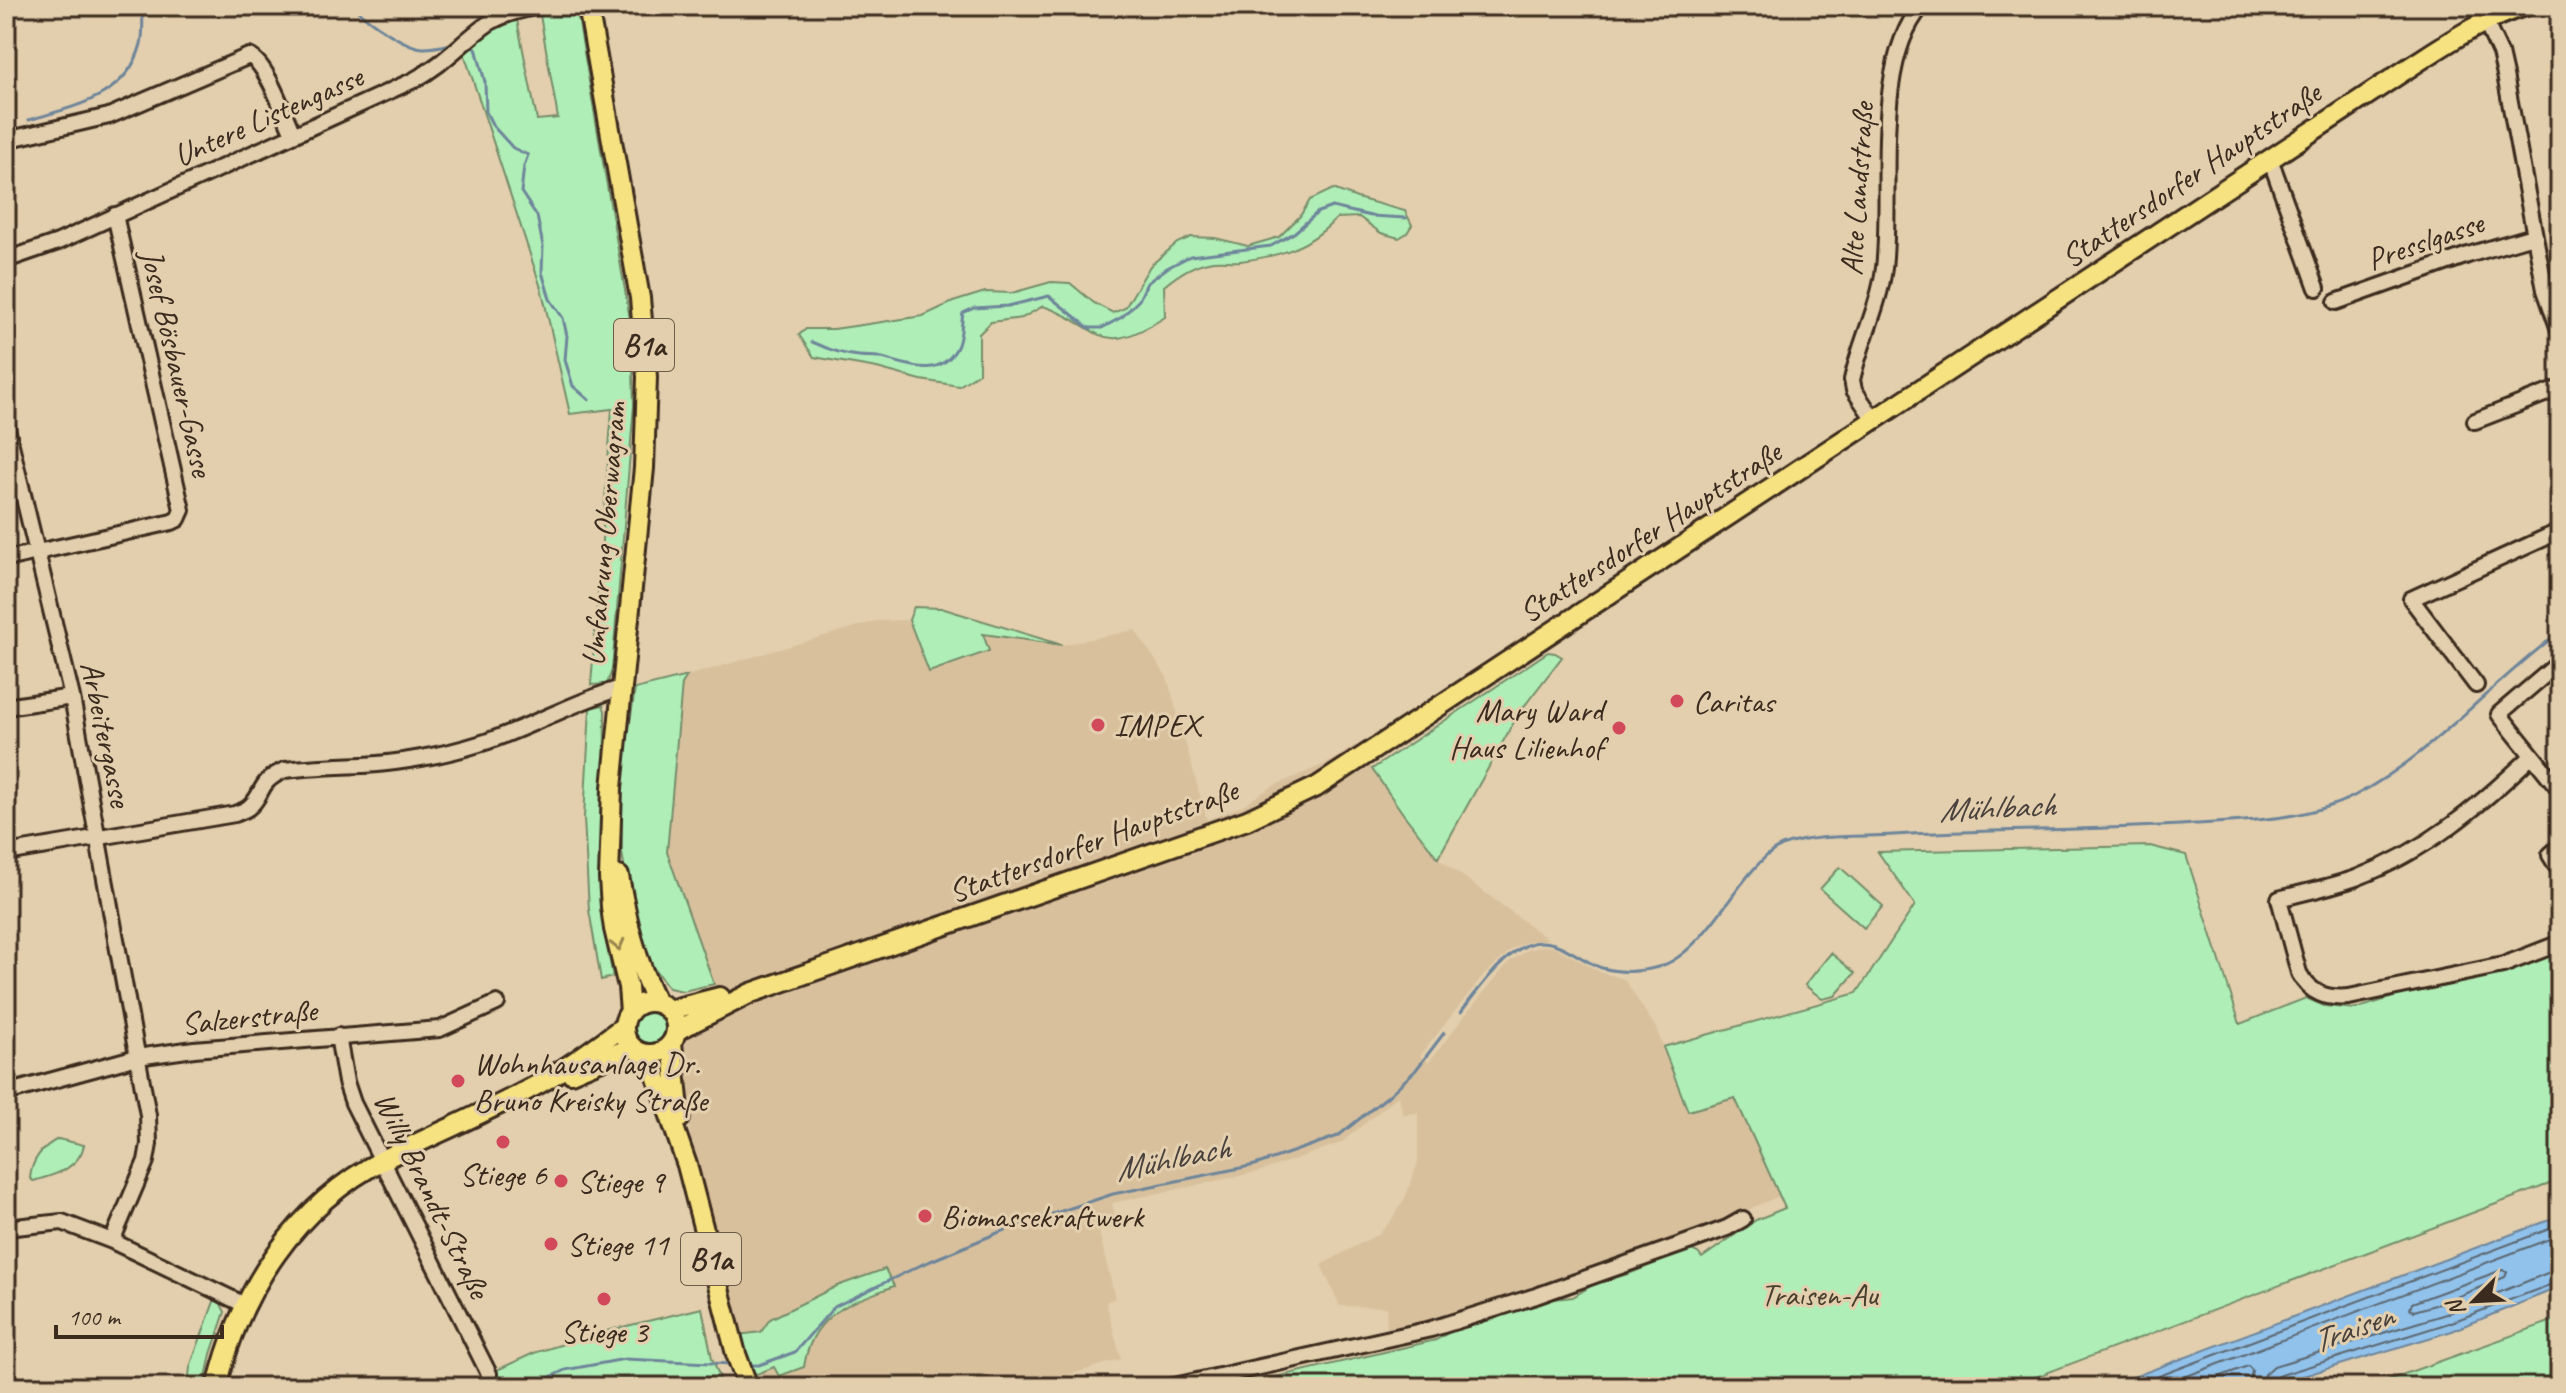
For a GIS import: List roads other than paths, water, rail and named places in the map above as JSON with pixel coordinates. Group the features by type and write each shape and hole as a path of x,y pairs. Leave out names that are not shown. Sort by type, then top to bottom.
{"main road":[{"name":"Umfahrung Oberwagram","path":"588,6 640,298 647,377 644,468 621,688"},
{"name":"Stattersdorfer Hauptstraße","path":"674,1037 751,993 1247,820 1318,786 2413,65 2485,21 2515,7"},
{"name":"B1a","path":"621,688 612,788 612,843 614,929 625,972 625,1034 641,1051 687,1165 746,1382"},
{"name":"B1a","path":"614,877 648,986 676,1024 674,1037 687,1165"},
{"name":"Stattersdorfer Hauptstraße","path":"663,1007 751,993"},
{"path":"549,1078 627,1019 642,1003 663,1007"},
{"path":"217,1387 225,1352 245,1305 267,1265 307,1217 333,1193 382,1160 549,1078 641,1051 662,1052 674,1037"}],"street":[{"name":"Untere Listengasse","path":"6,260 58,242 414,80 445,61 497,18 541,6"},
{"name":"Alte Landstraße","path":"1875,421 1854,390 1852,380 1875,309 1884,269 1889,111 1897,56 1904,33 1913,15 1922,6"},
{"path":"2485,21 2500,53 2533,236 2545,290 2560,333"},
{"path":"6,140 109,116 249,56 262,67 293,134"},
{"path":"2270,159 2317,288"},
{"name":"Josef Bösbauer-Gasse","path":"37,553 176,521 182,510 115,215"},
{"name":"Presslgasse","path":"2336,302 2468,255 2533,236"},
{"path":"2475,421 2560,388"},
{"name":"Arbeitergasse","path":"6,424 72,697 148,1115 146,1161 112,1241"},
{"path":"2476,685 2411,599 2560,531"},
{"path":"6,559 37,553"},
{"path":"2560,662 2499,714 2560,790"},
{"path":"6,853 235,814 249,807 263,783 272,775 285,770 368,765 481,744 597,695 621,688"},
{"path":"6,707 72,697"},
{"path":"2532,756 2479,806 2420,848 2353,879 2279,899 2304,984 2329,997 2349,997 2503,965 2560,943"},
{"path":"2560,846 2550,855 2560,871"},
{"name":"Salzerstraße","path":"6,1093 137,1057 194,1049 440,1029 497,1003"},
{"name":"Willy Brandt-Straße","path":"338,1036 353,1103 489,1374"},
{"path":"1170,1387 1431,1329 1536,1296 1727,1228 1743,1219"},
{"path":"6,1228 62,1222 112,1241 245,1305"}],"water":[{"name":"Traisen","path":"2560,1216 2560,1287 2452,1331 2267,1387 2107,1387"}],"waterway":[{"path":"29,120 81,104 112,88 134,62 141,44 143,6"},
{"path":"353,6 387,32 416,47 432,48 456,43"},
{"path":"467,45 476,48 485,82 486,112 493,126 513,148 528,155 521,192 537,216 543,246 542,272 550,299 563,318 567,336 565,360 573,386 589,400"},
{"path":"812,342 847,354 931,367 949,359 958,345 963,313 974,308 1008,306 1049,296 1089,328 1102,328 1122,317 1139,300 1147,283 1190,256 1271,246 1294,233 1318,212 1332,207 1371,216 1406,218"},
{"name":"Mühlbach","path":"1461,1012 1509,957 1537,942 1557,945 1602,968 1616,971 1644,970 1672,961 1698,940 1770,853 1794,842 1837,837 2235,822 2296,815 2336,804 2383,779 2410,760 2560,632"},
{"name":"Mühlbach","path":"747,1365 759,1365 795,1352 834,1307 921,1265 1007,1229 1113,1194 1255,1165 1338,1136 1415,1071 1444,1033"},
{"name":"Mühlbach","path":"529,1387 565,1370 625,1359 732,1364"}],"place":[{"name":"Caritas","path":"1677,701"},
{"name":"IMPEX","path":"1098,725"},
{"name":"Mary Ward Haus Lilienhof","path":"1619,728"},
{"name":"Wohnhausanlage Dr. Bruno Kreisky Straße","path":"458,1081"},
{"name":"Stiege 6","path":"503,1142"},
{"name":"Stiege 9","path":"561,1181"},
{"name":"Biomassekraftwerk","path":"925,1216"},
{"name":"Stiege 11","path":"551,1244"},
{"name":"Stiege 3","path":"604,1299"}],"park label":[{"name":"Traisen-Au","path":"1819,1294"}]}
